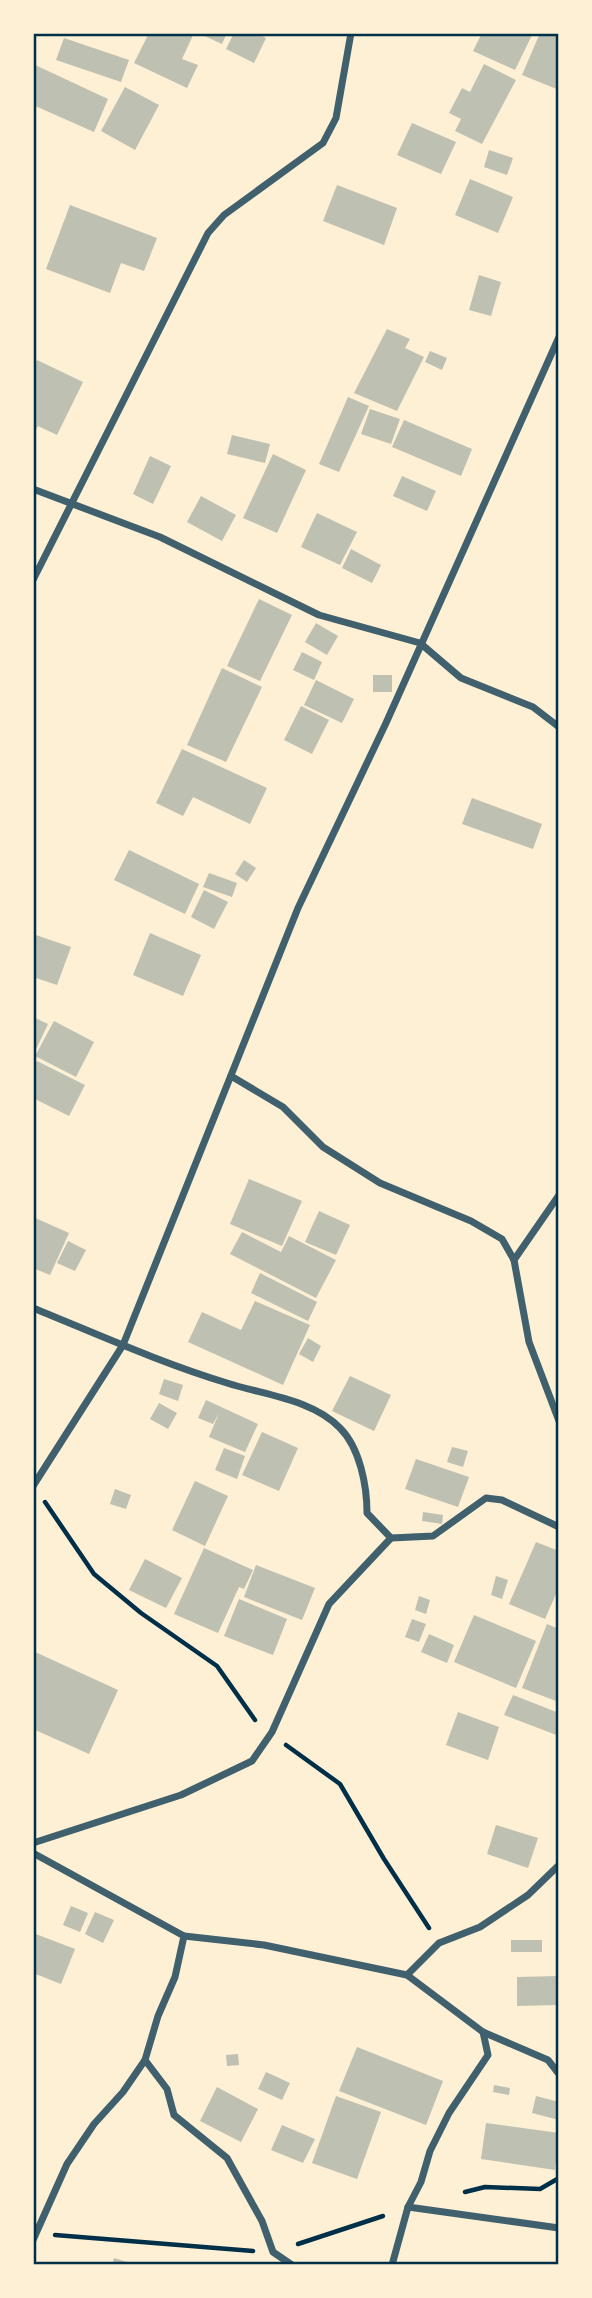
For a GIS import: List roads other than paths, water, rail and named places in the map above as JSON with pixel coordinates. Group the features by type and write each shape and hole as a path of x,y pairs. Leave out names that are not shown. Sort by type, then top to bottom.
{"street":[{"path":"33,580 208,233 224,215 323,143 331,130 336,117 351,33"},
{"path":"33,1485 123,1345 298,908 386,723 559,337"},
{"path":"33,489 72,506 160,537 319,615 420,643 461,678 533,707 559,727"},
{"path":"231,1076 284,1107 323,1147 380,1183 471,1221 502,1240 514,1260 529,1342 559,1421"},
{"path":"514,1260 559,1195"},
{"path":"33,1308 228,1384 310,1408 341,1428 359,1463 367,1493 367,1513 391,1538"},
{"path":"33,1843 181,1795 252,1761 272,1732 329,1604 391,1538 433,1536 486,1498 502,1500 559,1527"},
{"path":"33,1853 184,1936 264,1945 407,1975 483,2032 548,2060 559,2074"},
{"path":"407,1975 439,1943 480,1927 528,1895 559,1865"},
{"path":"34,2237 67,2164 93,2124 123,2092 145,2060 158,2016 175,1977 184,1936"},
{"path":"393,2265 408,2207 449,2113 488,2055 483,2032"},
{"path":"145,2060 167,2089 174,2115 227,2158 257,2211 273,2252 292,2265"},
{"path":"408,2207 559,2228"}]}
